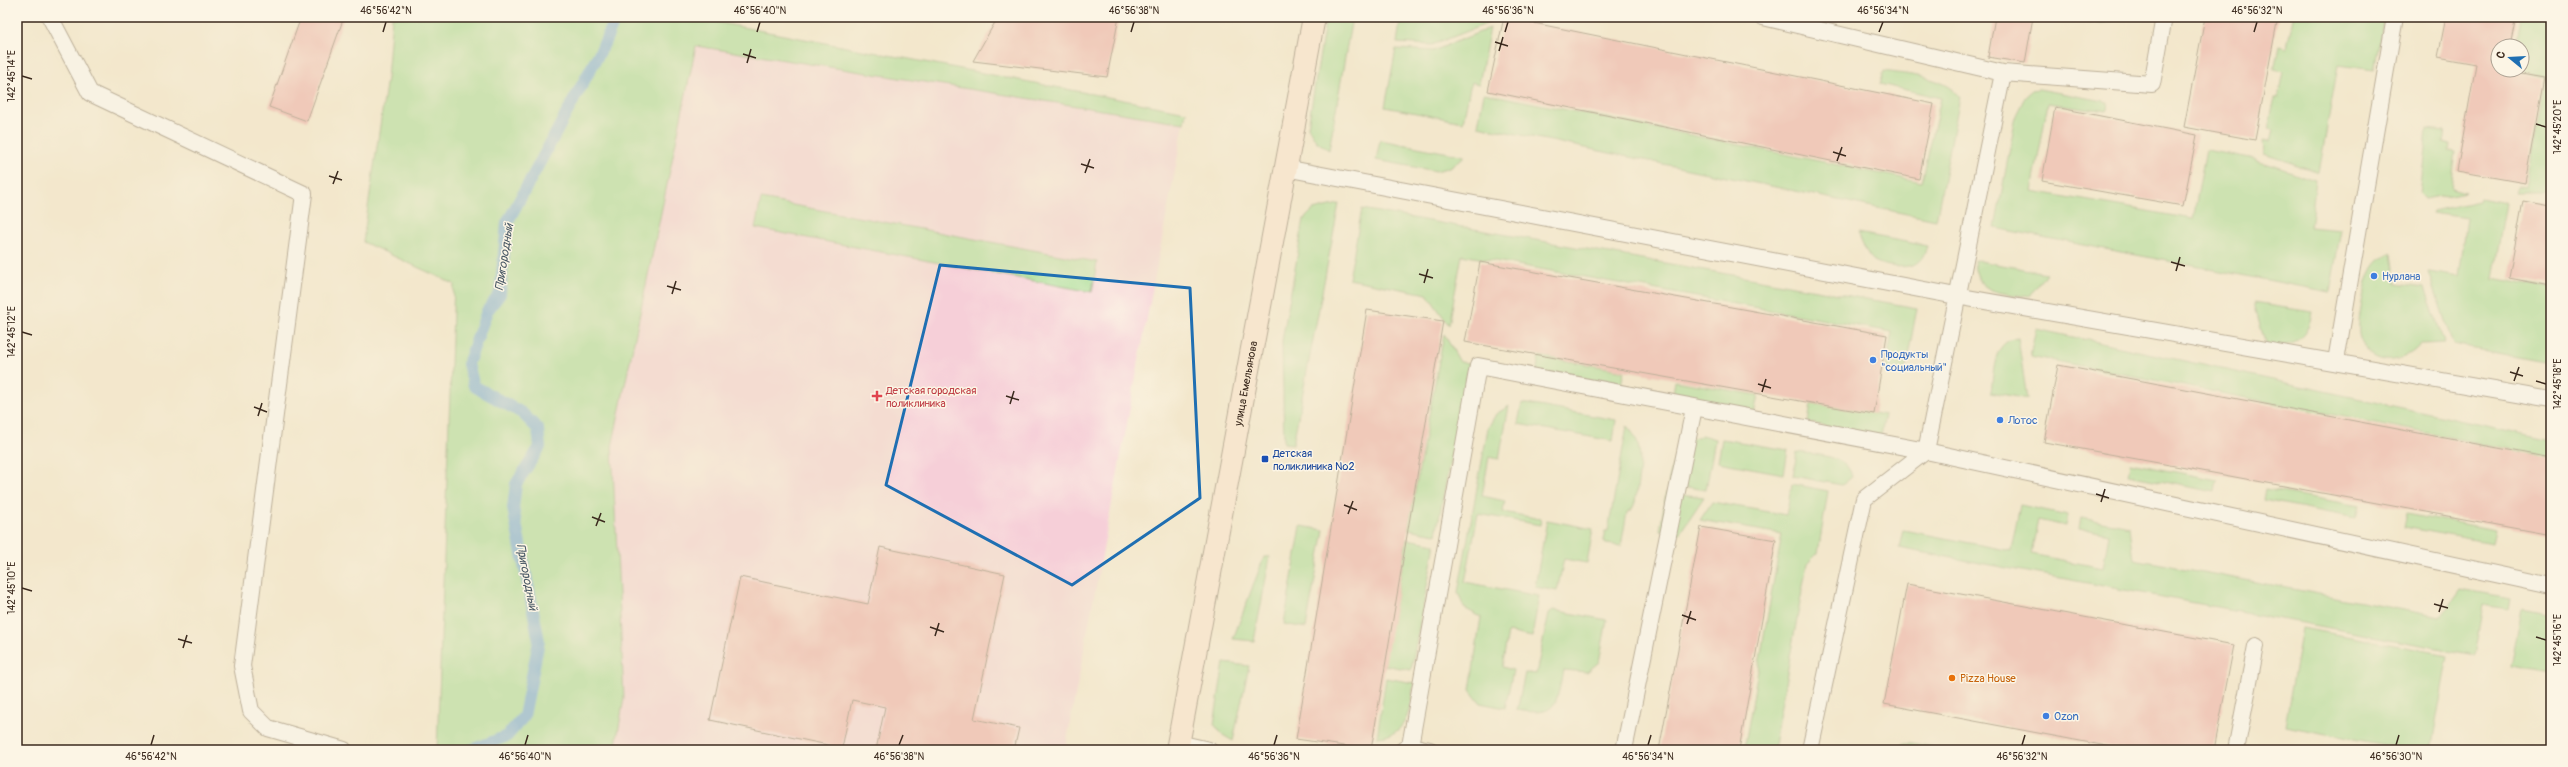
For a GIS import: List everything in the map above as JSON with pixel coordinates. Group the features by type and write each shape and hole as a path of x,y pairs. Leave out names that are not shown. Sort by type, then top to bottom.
{"main road":[{"name":"улица Емельянова","path":"1177,747 1314,17"}],"lane":[{"path":"50,17 90,93 304,194 242,666 251,711 268,728 344,750"},
{"path":"1763,17 2003,73 2152,84 2164,17"},
{"path":"2336,361 2395,17"},
{"path":"1810,750 1864,498 1926,452 1956,296 2003,73"},
{"path":"1285,168 1956,296 2336,361 2551,400"},
{"path":"1430,750 1406,748 1478,366 1926,452 2551,586"},
{"path":"1624,750 1694,408"},
{"path":"2236,750 2256,646"},
{"path":"1177,747 1209,750"}],"highlighted area":[{"path":"940,265 1190,288 1200,498 1072,585 886,485"}],"shaded area":[{"name":"Детская городская поликлиника","path":"696,46 1184,123 1065,750 615,750 624,698 612,447"}],"green space":[{"path":"392,17 700,17 700,19 1186,112 1184,123 696,46 612,447 624,698 615,750 437,750 454,284 363,242 387,78"},
{"path":"1326,17 1352,17 1329,150 1316,141 1308,127"},
{"path":"1401,17 1467,17 1491,22 1432,45 1397,43"},
{"path":"2066,17 2117,17 2112,21 2100,23"},
{"path":"2293,17 2384,17 2374,70 2338,65 2319,172 2264,154 2263,141 2270,142 2273,130 2268,129 2275,98 2278,98 2283,72 2274,70 2279,46 2287,48"},
{"path":"2520,17 2548,17 2551,19 2551,192 2515,192 2517,186 2526,187 2547,77 2530,74 2530,38 2516,38"},
{"path":"1490,28 1479,84 1471,82 1463,122 1385,107 1396,49 1433,51"},
{"path":"1884,71 1914,75 1936,81 1954,90 1960,97 1936,220 1478,126 1484,93 1922,182 1941,98 1880,84"},
{"path":"2039,89 2108,102 2107,111 2048,103 2032,191 2193,219 2206,150 2250,158 2316,180 2310,227 2341,230 2330,292 1995,228 2016,115 2025,97 2033,90"},
{"path":"2427,129 2445,131 2443,142 2450,144 2449,151 2456,152 2451,188 2465,192 2425,200 2420,195"},
{"path":"1380,140 1465,156 1450,167 1436,171 1376,160"},
{"path":"2480,198 2506,203 2493,278 2551,289 2551,363 2453,345 2429,272 2459,277 2467,218 2432,213 2433,211 2479,201"},
{"path":"761,199 1097,262 1092,292 755,228"},
{"path":"1339,204 1293,444 1284,443 1282,341 1304,219 1313,210"},
{"path":"1362,209 1917,308 1905,372 1886,368 1892,332 1462,255 1449,325 1427,294 1349,279"},
{"path":"1858,233 1927,246 1925,253 1918,262 1902,267 1889,266 1873,260 1866,251"},
{"path":"2392,253 2396,283 2425,287 2444,343 2421,344 2406,356 2388,360 2379,359 2371,355 2365,349 2360,339 2359,323 2362,301 2368,279 2378,261"},
{"path":"1974,260 2046,273 2029,297 2009,294 1991,290 1984,286 1979,280"},
{"path":"2254,303 2312,312 2307,330 2303,336 2292,343 2266,346"},
{"path":"2036,329 2551,440 2551,457 2030,356"},
{"path":"1444,334 1460,362 1469,363 1436,534 1408,529"},
{"path":"2018,338 2027,399 1991,392 1994,367 1999,351 2009,340"},
{"path":"1539,356 1624,371 1620,389 1536,375"},
{"path":"1675,381 1758,395 1754,414 1672,399"},
{"path":"1522,403 1616,420 1613,441 1518,424"},
{"path":"1811,403 1885,415 1881,436 1808,423"},
{"path":"1509,406 1499,459 1489,457 1482,496 1505,501 1503,512 1541,519 1540,525 1478,514 1465,582 1539,596 1532,637 1508,632 1502,667 1513,670 1505,708 1480,703 1470,690 1481,617 1464,608 1458,592 1488,428 1496,414"},
{"path":"1627,426 1638,443 1640,462 1635,503 1632,509 1627,512 1621,546 1606,544 1603,539 1605,531 1608,531"},
{"path":"1705,436 1715,439 1706,490 1668,484 1675,459 1683,445 1696,437"},
{"path":"1722,439 1788,450 1784,474 1718,462"},
{"path":"1797,452 1821,455 1838,460 1849,469 1852,477 1842,485 1793,476"},
{"path":"2130,463 2217,480 2215,492 2128,475"},
{"path":"1792,484 1828,491 1818,553 1807,564 1773,750 1744,750 1782,534 1700,520 1712,502 1786,515"},
{"path":"2265,489 2359,506 2356,518 2263,500"},
{"path":"1666,492 1704,497 1679,534 1660,531"},
{"path":"2020,505 2068,515 2066,526 2038,520 2031,554 2103,568 2109,534 2079,528 2081,518 2130,527 2134,559 2440,617 2460,589 2510,598 2508,609 2484,605 2475,655 1899,548 1903,530 2011,551"},
{"path":"2407,513 2495,530 2492,543 2404,527"},
{"path":"1547,520 1593,529 1587,563 1564,559 1557,591 1535,587"},
{"path":"1301,526 1324,530 1306,628 1284,624"},
{"path":"1407,539 1435,544 1411,670 1384,665"},
{"path":"1264,557 1270,557 1254,641 1233,639"},
{"path":"2522,608 2551,614 2551,673 2511,666"},
{"path":"1553,610 1607,620 1599,662 1587,672 1563,670 1556,700 1553,706 1548,710 1530,712 1517,710 1525,673 1536,674 1549,613"},
{"path":"2302,628 2448,655 2431,750 2412,750 2285,726"},
{"path":"1224,663 1249,666 1233,741 1221,734 1214,724"},
{"path":"1386,678 1414,683 1409,710 1402,726 1396,732 1377,737"},
{"path":"1905,743 1912,743 1949,750 1895,750"}],"building":[{"path":"301,17 344,17 307,121 269,107"},
{"path":"998,17 1119,17 1107,77 973,61"},
{"path":"1504,17 1934,104 1919,179 1488,91"},
{"path":"1995,17 2033,17 2025,63 1988,57"},
{"path":"2205,17 2278,17 2255,140 2184,127"},
{"path":"2446,17 2516,17 2512,38 2490,38 2490,78 2530,78 2530,76 2544,78 2525,183 2457,171 2476,64 2438,57"},
{"path":"2055,107 2197,135 2183,206 2042,181"},
{"path":"2523,201 2551,206 2551,286 2509,278"},
{"path":"1480,262 1887,335 1874,414 1465,342"},
{"path":"1367,310 1443,321 1371,750 1296,739"},
{"path":"2058,365 2551,458 2551,535 2044,442"},
{"path":"1701,527 1776,540 1739,750 1659,750"},
{"path":"880,547 1005,574 974,719 1019,728 1014,750 876,750 885,707 852,700 842,748 710,720 740,577 868,604"},
{"path":"1907,584 2234,645 2214,750 2128,750 1884,704"}],"waterway":[{"name":"Пригородный","path":"471,750 507,736 524,716 539,641 513,508 516,484 540,447 538,429 522,413 474,386 468,364 487,311 500,294 507,223 602,48 616,17"}],"place":[{"name":"Нурлана","path":"2374,276"},
{"name":"Продукты \"социальный\"","path":"1873,360"},
{"name":"Детская городская поликлиника","path":"877,396"},
{"name":"Лотос","path":"2000,420"},
{"name":"Детская поликлиника №2","path":"1265,459"},
{"name":"Pizza House","path":"1952,678"},
{"name":"Ozon","path":"2046,716"}]}
